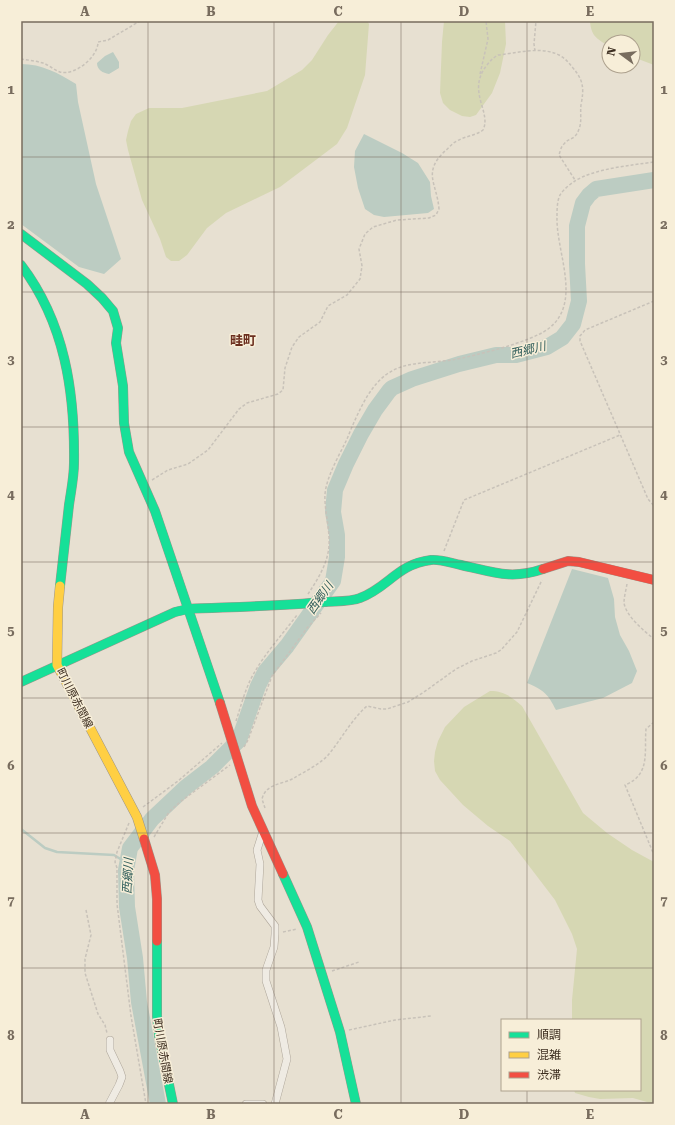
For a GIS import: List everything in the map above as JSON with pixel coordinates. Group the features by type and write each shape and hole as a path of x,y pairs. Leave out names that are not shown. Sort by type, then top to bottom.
{"street":[{"path":"21,234 87,284 113,311 118,328 116,343 123,386 125,430 129,452 155,511 231,735 252,806 307,927 340,1032 356,1104"},
{"name":"町川原赤間線","path":"21,265 34,283 57,331 64,354 73,406 74,464 58,607 56,634 57,665 136,815 148,847 155,875 157,899 157,1016 159,1036 173,1104"},
{"path":"21,682 175,612 188,609 303,604 359,599 372,592 404,568 428,560 441,560 507,575 528,574 568,561 579,562 654,580"},
{"path":"263,831 257,850 260,864 258,900 260,906 275,926 274,947 266,970 266,981 281,1027 287,1058 275,1104"},
{"path":"109,1104 122,1077 110,1050 110,1040"},
{"path":"246,1104 262,1104"}],"path":[{"path":"21,59 42,63 61,73 73,72 92,58 98,46 98,42 108,40 140,21"},
{"path":"480,76 488,38 486,21"},
{"path":"534,51 536,21"},
{"path":"143,484 168,470 188,464 208,450 239,409 247,402 278,394 283,390 285,368 292,347 299,337 320,322 328,306 347,295 360,279 362,266 359,249 365,234 373,227 397,220 430,218 436,215 439,209 432,178 434,165 438,158 455,141 477,134 483,130 485,122 479,94 478,80 484,69 493,58 498,55 534,51 547,52 564,58 576,71 584,89 579,129 574,137 564,143 559,155 576,181"},
{"path":"146,1104 131,1016 117,904 117,868 115,862 117,852 129,822 231,735 252,676 266,655 298,614 322,572 328,552 325,493 330,474 368,395 379,381 387,373 404,365 452,360 484,352 532,338 548,329 565,307 567,292 557,223 557,208 560,195 576,181 597,172 654,162"},
{"path":"654,301 585,330 580,336 582,348 648,499 654,506"},
{"path":"441,560 464,500 620,435"},
{"path":"266,812 262,798 266,790 271,786 292,779 329,755 336,743 367,706 387,709 408,702 456,669 501,650 517,632 541,582 542,577 540,570"},
{"path":"630,575 624,603 635,621 654,639"},
{"path":"148,847 169,812 237,755 248,740 272,676 307,628 332,602"},
{"path":"654,722 646,729 645,762 639,775 633,782 625,785 654,855"},
{"path":"86,910 91,935 85,959 86,973 98,1014 105,1025 110,1040"},
{"path":"275,934 307,927"},
{"path":"322,974 359,962"},
{"path":"340,1032 395,1020 431,1016"}],"green space":[{"path":"339,21 367,21 369,24 365,75 347,128 337,144 280,187 226,213 207,228 187,255 179,261 171,261 166,257 160,239 142,200 126,140 131,121 136,114 149,108 182,108 267,91 302,70 312,60"},
{"path":"444,21 505,21 506,44 500,73 492,93 476,115 470,117 462,116 450,110 443,103 440,93"},
{"path":"590,21 654,21 654,65 641,60 641,34 601,34 601,41 593,34"},
{"path":"490,691 500,692 515,700 522,706 583,813 607,833 632,850 654,862 654,1104 633,1098 600,1099 575,1093 574,1091 641,1091 641,1019 572,1019 572,1000 577,949 572,934 555,900 510,841 488,826 463,805 440,780 435,771 434,761 438,741 445,727 464,707"}],"shaded area":[{"path":"113,52 119,62 119,68 109,74 103,72 98,68 97,63 105,56"},
{"path":"21,64 43,67 76,84 78,102 96,184 121,259 104,274 79,267 21,224"},
{"path":"364,134 402,153 418,163 430,182 434,209 428,213 384,217 374,215 365,209 358,188 354,167 355,151"},
{"path":"572,569 608,578 614,599 615,617 620,635 629,651 637,671 632,683 603,698 556,710 545,693 527,683"}],"waterway":[{"name":"西郷川","path":"158,1104 139,1002 135,958 127,907 126,870 130,848 152,819 186,787 212,767 239,740 258,686 265,672 287,646 333,581 337,557 337,535 333,512 335,490 361,434 375,410 389,391 392,388 412,379 459,364 496,355 516,355 547,347 562,338 573,324 579,301 577,226 583,203 596,189 654,180"},
{"path":"21,829 45,848 57,852 114,855 127,863"}],"traffic: fast":[{"path":"21,234 87,284 113,311 118,328 116,343 123,386 124,423 129,452 155,511 220,703"},
{"path":"21,265 36,287 48,310 57,334 69,384 74,436 74,468 60,586"},
{"path":"21,682 175,612 188,609 352,600 370,594 410,566 419,562 431,560 502,574 521,574 543,569"},
{"path":"283,874 307,927 340,1032 356,1104"},
{"path":"157,941 157,1016 159,1036 173,1104"}],"traffic: slow":[{"path":"60,586 58,607 57,665 137,817 144,839"}],"traffic: jam":[{"path":"543,569 568,561 579,562 654,580"},
{"path":"220,703 252,806 283,874"},
{"path":"144,839 155,875 157,899 157,941"}],"district":[{"name":"畦町","path":"243,340"}]}
